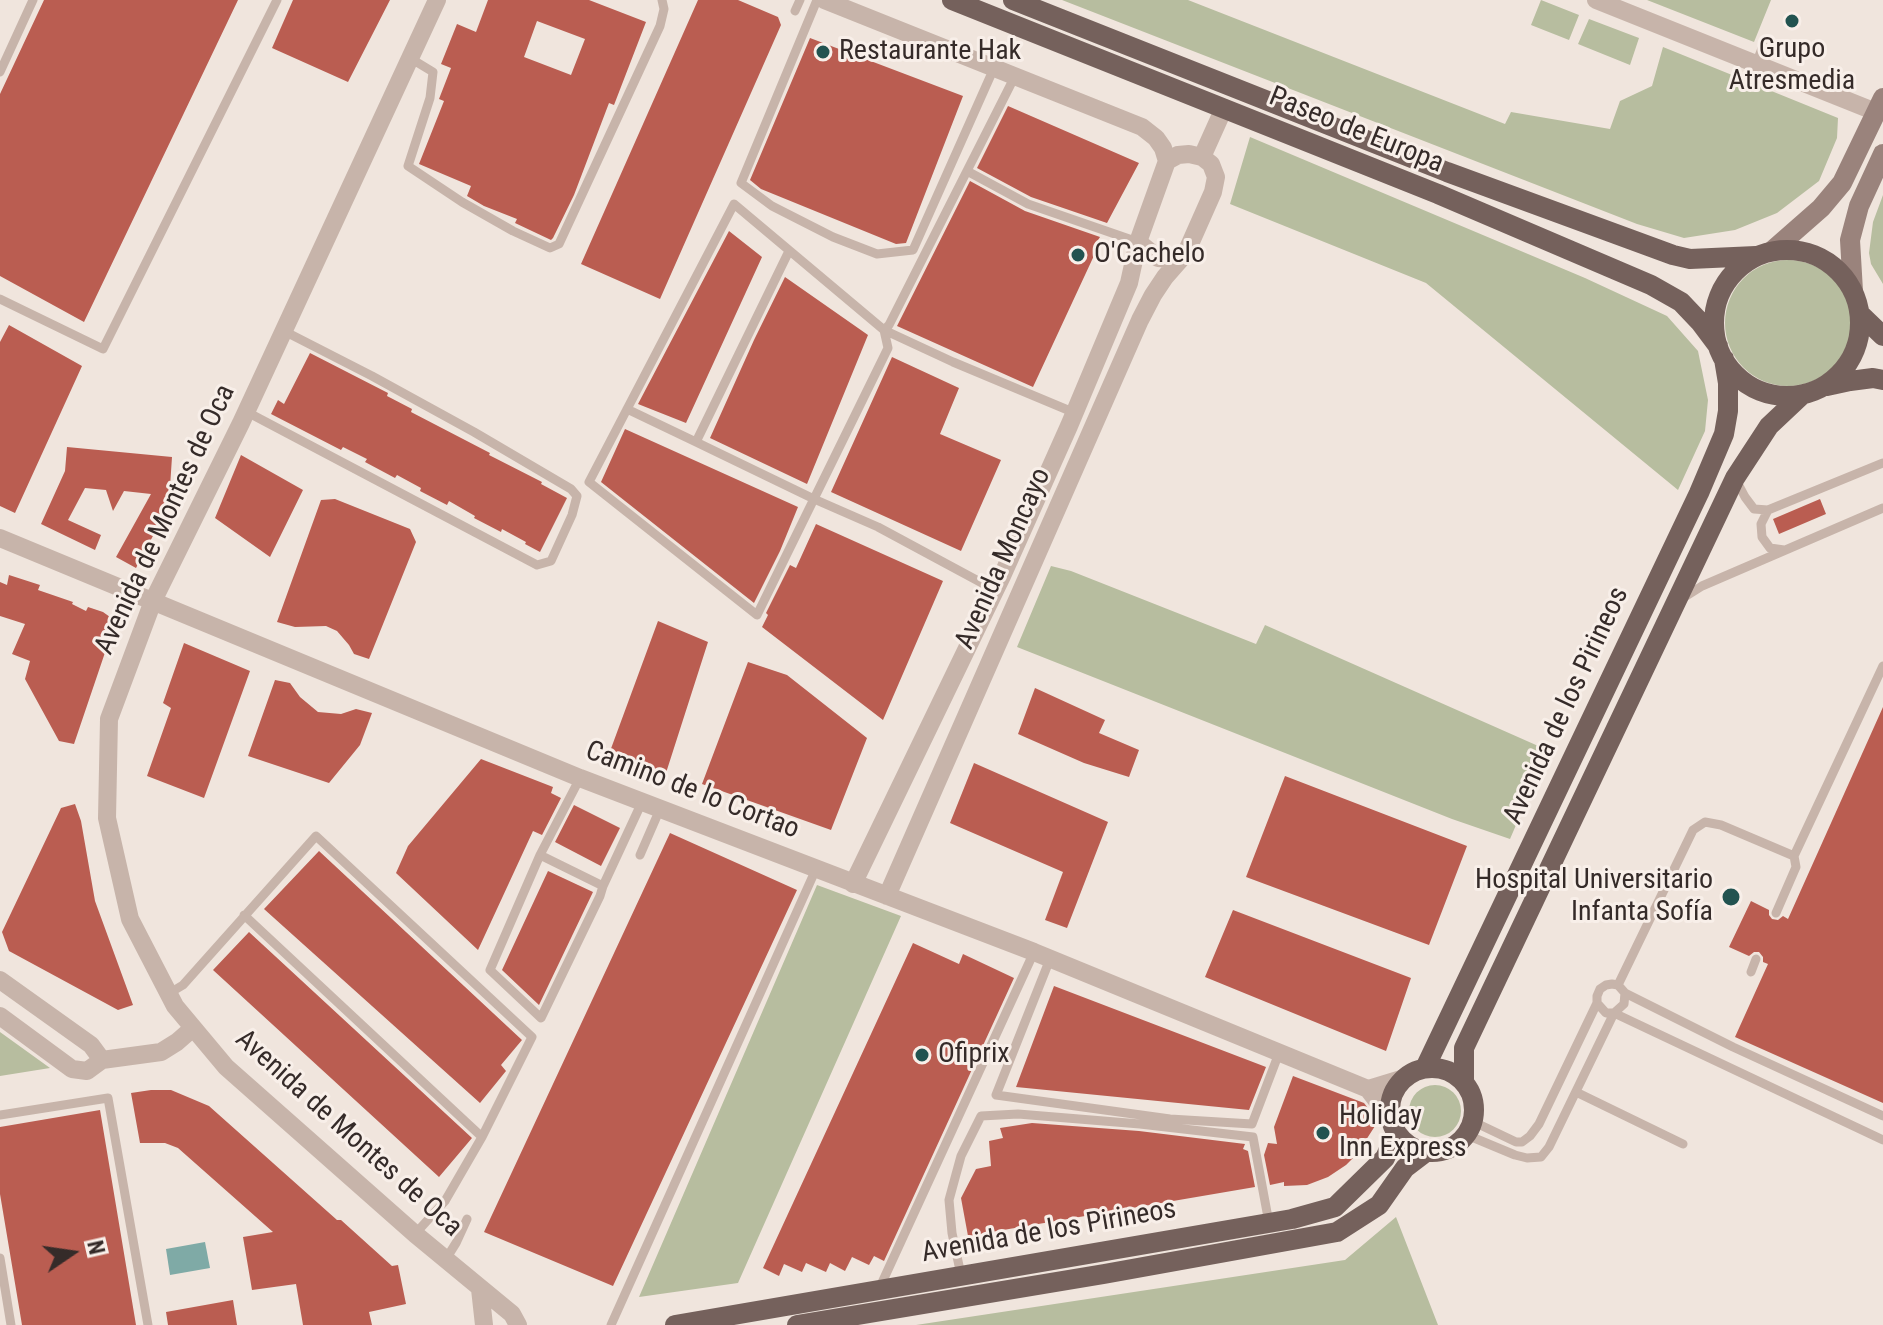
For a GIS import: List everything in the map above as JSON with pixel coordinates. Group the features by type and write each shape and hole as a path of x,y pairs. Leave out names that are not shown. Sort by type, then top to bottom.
{"main road":[{"name":"Paseo de Europa","path":"952,0 1438,194 1651,285 1681,302 1700,322 1721,353"},
{"name":"Paseo de Europa","path":"1013,0 1447,172 1660,251 1690,259 1764,254"},
{"path":"1880,105 1842,183 1821,208 1764,254 1738,268 1725,284 1717,304 1714,325 1721,353 1738,377 1758,390 1780,395 1850,381 1883,380"},
{"path":"1811,391 1838,375 1851,357 1859,336 1860,314 1853,291 1850,240 1859,206 1883,154"},
{"path":"1764,254 1796,250 1819,257 1839,271 1853,291"},
{"path":"1860,314 1883,336"},
{"name":"Avenida de los Pirineos","path":"1425,1068 1699,493 1724,434 1728,383 1721,353"},
{"name":"Avenida de los Pirineos","path":"1464,1082 1464,1048 1735,478 1769,426 1811,391"},
{"path":"1425,1068 1450,1072 1464,1082 1474,1103 1470,1128 1453,1147 1439,1152 1412,1147 1393,1126 1391,1100 1395,1089 1404,1078 1425,1068"},
{"name":"Avenida de los Pirineos","path":"675,1325 1292,1219 1335,1207 1385,1158 1393,1126"},
{"name":"Avenida de los Pirineos","path":"797,1325 1337,1232 1379,1205 1405,1168 1426,1152"}],"street":[{"name":"Avenida de Montes de Oca","path":"437,0 247,412 153,601 109,719 107,818 130,919 175,1006 226,1067 415,1234 512,1314 518,1325"},
{"path":"824,0 1142,127 1156,138 1167,161 1178,155 1202,157 1224,108"},
{"path":"1599,1 1756,64 1880,105"},
{"name":"Avenida Moncayo","path":"887,896 1140,320 1165,277 1186,253 1213,192 1216,177 1211,164 1202,157"},
{"name":"Avenida Moncayo","path":"853,884 995,590 1075,413 1129,283 1138,242 1167,161"},
{"path":"1138,242 1158,258 1172,259 1186,253"},
{"name":"Camino de lo Cortao","path":"0,538 580,778 1042,956 1368,1089"},
{"path":"995,590 1016,601"},
{"path":"0,980 91,1045 102,1060"},
{"path":"0,1016 72,1069 87,1071 102,1060 161,1052 193,1028"},
{"path":"1393,1126 1368,1089 1404,1078"},
{"path":"480,1289 484,1325"}],"lane":[{"path":"0,72 33,0"},
{"path":"0,299 103,349 277,0"},
{"path":"410,58 433,72 430,98 408,166 462,202 550,248 559,244 660,26 664,9 662,0"},
{"path":"795,11 800,0"},
{"path":"817,0 741,183 772,206 833,237 877,254 913,250 994,68"},
{"path":"1756,64 1763,46"},
{"path":"884,330 1015,76"},
{"path":"967,171 1028,204 1138,242"},
{"path":"884,330 888,348 757,615 589,482 734,204 884,330 1075,413"},
{"path":"696,442 789,251"},
{"path":"247,412 537,565 551,561 572,515 577,496 571,489 436,411 284,331"},
{"path":"627,409 878,527 995,590"},
{"path":"1735,478 1754,509 1768,510 1883,463"},
{"path":"1674,605 1702,586 1883,508"},
{"path":"1768,510 1761,524 1762,537 1770,548 1786,550"},
{"path":"1776,913 1796,867 1794,856 1883,666"},
{"path":"580,778 540,855 490,970 541,1018 642,802"},
{"path":"640,855 660,809"},
{"path":"1470,1128 1515,1155 1537,1159 1549,1147 1614,1013 1624,1004 1622,989 1693,830 1705,822 1721,825 1794,856"},
{"path":"168,994 183,985 316,836 532,1037 482,1137 445,1201 415,1234"},
{"path":"540,855 603,886"},
{"path":"611,1325 816,869"},
{"path":"244,915 482,1137"},
{"path":"1042,956 996,1095 1170,1119 1252,1124 1279,1053"},
{"path":"880,1289 1042,956"},
{"path":"1751,972 1756,959"},
{"path":"1470,1128 1520,1143 1530,1136 1539,1124 1597,1003 1600,989 1606,985 1622,989 1733,1047 1883,1116"},
{"path":"1597,1003 1606,1013 1614,1013 1883,1140"},
{"path":"1576,1092 1683,1144"},
{"path":"0,1115 108,1098 148,1325"},
{"path":"961,1275 949,1200 961,1156 981,1116 1018,1114 1253,1137 1269,1223"},
{"path":"446,1259 467,1219"},
{"path":"0,1258 11,1325"}],"green space":[{"path":"1062,0 1188,0 1505,124 1511,112 1610,129 1620,101 1652,86 1663,47 1838,118 1837,138 1819,181 1777,213 1735,230 1684,238 1637,224"},
{"path":"1541,0 1579,15 1569,40 1531,25"},
{"path":"1647,0 1771,0 1754,42"},
{"path":"1589,19 1639,38 1630,65 1578,44"},
{"path":"1250,137 1585,278 1667,316 1698,351 1708,400 1705,431 1678,490 1426,283 1230,204"},
{"path":"1883,195 1883,284 1871,264 1869,253 1873,222"},
{"path":"1788,260 1812,265 1832,279 1846,299 1851,323 1846,347 1832,367 1812,381 1788,386 1764,381 1744,367 1730,347 1725,323 1730,299 1744,279 1764,265"},
{"path":"1051,566 1071,571 1256,644 1265,625 1545,749 1547,753 1510,839 1452,819 1017,647"},
{"path":"817,885 901,916 738,1283 639,1297"},
{"path":"0,1032 50,1068 0,1076"},
{"path":"1435,1085 1453,1093 1461,1111 1453,1129 1435,1137 1417,1129 1409,1111 1417,1093"},
{"path":"1396,1217 1438,1325 916,1325 1345,1260"}],"water":[{"path":"205,1242 210,1268 170,1275 166,1249"}],"building":[{"path":"44,0 238,0 84,322 0,276 0,94"},
{"path":"293,0 390,0 348,82 272,48"},
{"path":"488,0 589,0 646,22 614,105 609,103 574,195 551,240 515,223 517,219 467,196 471,186 419,164 444,101 439,99 451,68 441,64 457,24 476,32","holes":["537,21 585,39 571,75 524,57"]},
{"path":"698,0 738,0 778,17 781,25 660,299 581,264"},
{"path":"810,38 963,96 906,243 896,244 761,189 750,180"},
{"path":"1008,106 1139,163 1107,223 1031,197 977,168"},
{"path":"970,181 1025,211 1100,237 1033,387 897,326"},
{"path":"729,231 762,257 686,423 638,404"},
{"path":"785,277 868,335 807,484 710,438"},
{"path":"9,325 82,366 15,513 0,506 0,342"},
{"path":"310,353 388,393 387,396 412,409 411,412 567,498 540,552 502,529 501,532 474,518 449,501 447,505 397,475 395,478 365,462 367,459 343,447 341,450 271,414 278,400 284,404"},
{"path":"892,357 959,388 940,434 1001,460 961,551 831,492"},
{"path":"625,429 798,507 754,603 601,482"},
{"path":"67,447 172,457 170,487 176,487 173,498 136,568 116,557 151,494 124,491 113,511 106,490 85,488 68,520 101,535 95,550 41,524 65,471"},
{"path":"241,455 303,490 270,557 215,518"},
{"path":"335,499 410,529 416,542 369,659 354,654 337,631 326,626 295,627 277,622 321,500"},
{"path":"1820,499 1826,514 1779,534 1773,519"},
{"path":"816,524 943,581 883,720 762,627 790,565 796,568"},
{"path":"9,575 40,585 38,590 73,602 86,611 88,607 103,612 110,617 114,626 74,744 59,741 25,679 30,661 12,654 25,624 0,616 0,582 7,585"},
{"path":"658,621 708,642 665,776 609,754"},
{"path":"184,643 250,671 204,798 147,776 171,708 163,703"},
{"path":"748,662 787,675 867,738 831,830 702,784"},
{"path":"275,680 290,683 300,697 318,712 341,714 356,709 372,713 360,745 329,783 248,756"},
{"path":"1035,688 1105,720 1099,733 1139,750 1129,777 1084,763 1018,734"},
{"path":"1883,707 1883,1103 1735,1037 1768,964 1763,962 1759,952 1749,956 1729,947 1751,901 1769,910 1772,919 1778,920 1783,916 1788,919"},
{"path":"481,759 553,787 551,793 561,798 542,835 533,831 478,950 396,873 408,846"},
{"path":"974,763 1108,822 1067,928 1045,920 1063,872 950,823"},
{"path":"1285,776 1467,846 1429,945 1246,877"},
{"path":"75,804 81,821 95,901 133,1005 118,1010 9,951 2,932 61,808"},
{"path":"574,805 620,828 601,866 555,842"},
{"path":"670,833 797,890 613,1286 484,1232"},
{"path":"319,851 522,1040 501,1065 506,1071 480,1103 264,909"},
{"path":"548,871 593,892 539,1005 502,970"},
{"path":"1233,910 1411,978 1386,1051 1205,977"},
{"path":"249,932 472,1138 439,1177 213,970"},
{"name":"Ofiprix","path":"913,943 959,964 963,954 1014,978 884,1261 874,1256 869,1265 852,1257 845,1271 830,1263 826,1272 806,1263 802,1272 784,1264 779,1276 763,1268"},
{"path":"1054,986 1266,1067 1249,1110 1016,1087"},
{"name":"Holiday Inn Express","path":"1293,1076 1364,1103 1375,1117 1375,1126 1357,1154 1328,1177 1307,1185 1284,1186 1284,1182 1270,1185 1264,1155 1268,1143 1277,1144 1274,1127"},
{"path":"171,1090 209,1106 337,1220 341,1220 392,1266 398,1265 406,1304 369,1312 372,1325 303,1325 296,1284 252,1290 243,1237 273,1232 178,1148 165,1143 140,1143 131,1093"},
{"path":"100,1110 136,1325 22,1325 0,1194 0,1127"},
{"path":"1032,1123 1139,1131 1245,1144 1243,1149 1248,1151 1255,1187 968,1236 961,1198 976,1169 991,1166 989,1141 1003,1138 1000,1128"},
{"path":"233,1300 237,1325 168,1325 166,1312"}],"place":[{"name":"Grupo Atresmedia","path":"1792,21"},
{"name":"Restaurante Hak","path":"823,52"},
{"name":"O'Cachelo","path":"1078,255"},
{"name":"Hospital Universitario Infanta Sofía","path":"1731,897"},
{"name":"Ofiprix","path":"922,1055"},
{"name":"Holiday Inn Express","path":"1323,1133"}]}
